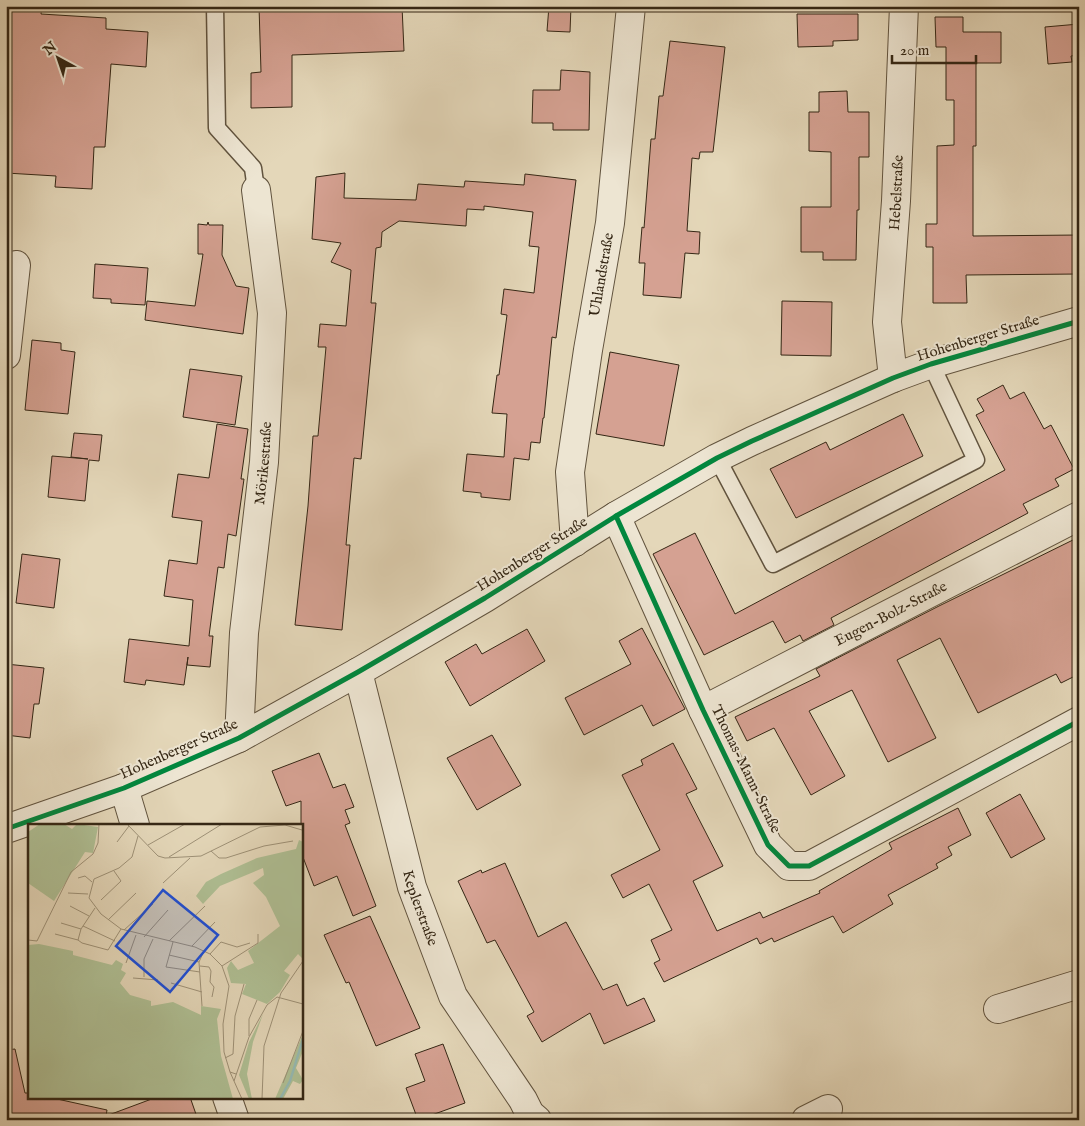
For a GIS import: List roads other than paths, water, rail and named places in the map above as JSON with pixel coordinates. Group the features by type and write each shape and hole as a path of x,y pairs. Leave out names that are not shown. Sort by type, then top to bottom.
{"street":[{"name":"Uhlandstraße","path":"575,542 570,472 588,350 610,223 631,6"},
{"name":"Hebelstraße","path":"893,378 887,322 896,201 904,6"},
{"name":"Mörikestraße","path":"238,738 244,633 264,462 272,312 256,190"},
{"path":"6,355 16,265"},
{"name":"Hohenberger Straße","path":"6,829 124,788 238,738 358,672 485,598 616,516 718,458 752,441 893,378 931,364 1078,326"},
{"name":"Thomas-Mann-Straße","path":"616,516 703,710 768,845 789,866 809,866 1079,721"},
{"name":"Eugen-Bolz-Straße","path":"703,710 1079,516"},
{"name":"Keplerstraße","path":"358,672 412,887 452,996 523,1100 530,1114 537,1120"},
{"path":"124,788 135,824"},
{"path":"998,1009 1079,984"},
{"path":"227,1098 235,1120"}],"lane":[{"path":"215,6 217,128 253,168 256,190"},
{"path":"718,458 773,564 976,460 931,364"}]}
